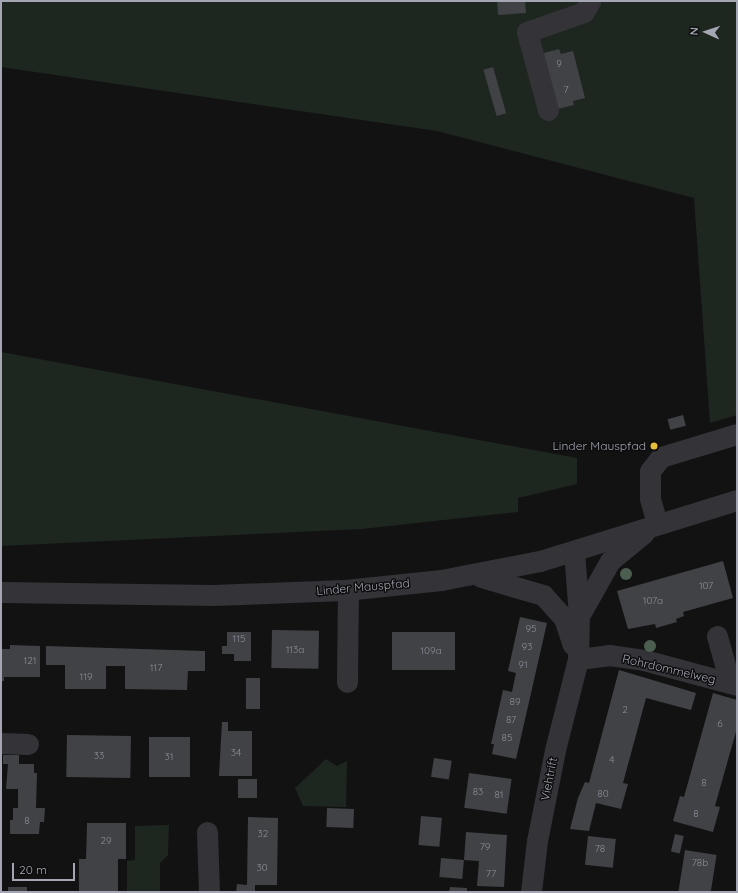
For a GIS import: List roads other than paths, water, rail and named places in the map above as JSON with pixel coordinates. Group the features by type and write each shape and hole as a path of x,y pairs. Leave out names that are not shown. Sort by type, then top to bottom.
{"street":[{"path":"548,110 527,32 584,12 590,1"},
{"path":"657,523 650,498 650,471 661,457 737,434"},
{"name":"Linder Mauspfad","path":"1,592 213,595 348,590 474,576 574,550 657,523 737,500"},
{"name":"Viehtrift","path":"579,616 610,561 657,523"},
{"name":"Viehtrift","path":"531,892 551,769 577,663 579,616 574,550"},
{"name":"Viehtrift","path":"474,576 501,581 543,595 564,618 572,637 577,663"},
{"path":"347,682 348,590"},
{"path":"717,636 733,684"},
{"name":"Rohrdommelweg","path":"577,663 609,655 644,660 733,684"},
{"path":"1,743 28,744"},
{"path":"207,832 209,892"}],"place":[{"name":"Linder Mauspfad","path":"654,446"}]}
